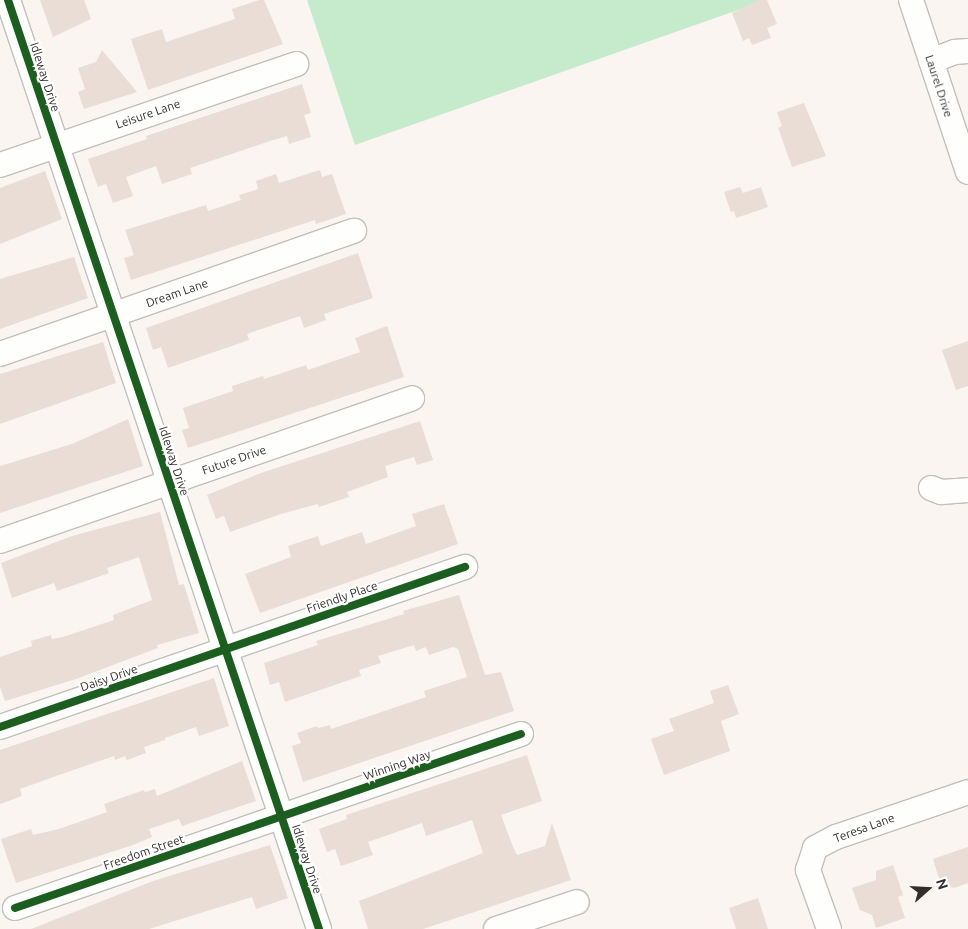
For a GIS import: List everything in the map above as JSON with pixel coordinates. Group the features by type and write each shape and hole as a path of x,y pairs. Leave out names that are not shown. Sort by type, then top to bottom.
{"street":[{"name":"Idleway Drive","path":"8,0 318,929"},
{"name":"Laurel Drive","path":"911,0 967,166"},
{"path":"931,61 955,52 968,51"},
{"name":"Leisure Lane","path":"0,165 296,64"},
{"name":"Dream Lane","path":"0,354 354,231"},
{"name":"Future Drive","path":"0,541 412,398"},
{"path":"931,488 941,492 968,490"},
{"name":"Friendly Place","path":"225,650 465,567"},
{"name":"Daisy Drive","path":"0,727 225,650"},
{"name":"Winning Way","path":"281,817 521,734"},
{"name":"Teresa Lane","path":"829,929 808,870 815,848 836,837 968,792"},
{"name":"Freedom Street","path":"15,908 281,817"},
{"path":"496,929 577,902"}],"green space":[{"path":"307,0 766,0 355,145"}],"building":[{"path":"40,0 84,0 91,19 53,37"},
{"path":"264,0 283,44 148,90 131,39 162,29 166,42 235,19 232,9"},
{"path":"759,0 767,0 777,24 767,28 771,38 752,45 749,38 743,41 732,13"},
{"path":"102,50 137,92 84,109 78,92 85,89 78,68 96,62"},
{"path":"302,84 311,113 304,115 311,137 289,144 287,136 267,142 190,168 192,174 162,184 156,166 126,177 133,196 113,203 106,184 98,187 88,159 147,139 146,136"},
{"path":"804,103 826,156 792,167 778,128 782,126 777,112"},
{"path":"320,170 322,177 332,174 346,214 316,224 315,220 131,280 124,258 134,255 125,230 206,205 208,211 241,200 239,195 258,189 256,181 276,174 279,183"},
{"path":"45,171 62,219 0,244 0,188"},
{"path":"740,187 743,193 761,187 768,207 736,218 734,211 731,212 724,192"},
{"path":"358,253 373,298 324,314 326,320 304,328 300,316 247,334 249,340 168,368 161,347 153,350 146,328"},
{"path":"74,257 88,298 0,329 0,279"},
{"path":"387,326 404,377 188,448 182,430 189,428 183,408 233,391 232,386 263,376 264,379 306,365 308,370 360,352 355,338"},
{"path":"968,341 968,386 956,390 942,350"},
{"path":"103,342 116,383 0,424 0,374"},
{"path":"128,419 143,466 0,513 0,466 72,444"},
{"path":"420,421 433,460 417,465 414,457 385,466 388,477 347,492 349,497 319,507 318,504 281,514 230,532 224,516 216,519 207,495 261,473"},
{"path":"444,504 458,544 260,613 245,574 291,557 288,546 318,536 321,546 362,532 366,544 416,526 412,514"},
{"path":"160,512 179,585 184,584 199,633 157,645 158,648 76,679 5,701 0,687 0,657 32,646 31,641 51,635 52,639 63,637 114,620 113,615 152,600 139,557 107,568 109,573 57,591 54,583 12,598 1,563 72,536"},
{"path":"459,595 485,675 501,672 514,711 303,782 292,746 301,743 297,733 317,726 318,728 330,725 331,729 426,697 424,691 467,677 458,649 453,647 429,655 426,647 416,651 414,645 378,656 381,663 359,670 361,676 285,702 279,682 270,685 264,663 318,645 316,641 404,614 403,611"},
{"path":"214,678 229,726 199,736 196,727 144,747 146,753 127,760 125,756 115,760 114,756 20,789 22,796 0,804 0,750"},
{"path":"728,685 739,714 721,721 730,751 664,775 651,739 674,731 669,719 714,703 710,691"},
{"path":"527,755 542,801 501,815 517,855 545,846 552,823 571,880 423,929 368,929 359,901 483,853 472,820 426,836 422,823 368,842 373,855 341,866 335,849 327,852 319,829 347,819 346,815"},
{"path":"242,761 256,801 182,826 179,819 149,829 152,837 133,845 16,883 1,839 31,829 33,835 59,829 107,812 104,804 144,790 145,792 155,789 157,796"},
{"path":"270,845 288,898 256,909 252,897 149,929 31,929 153,881"},
{"path":"968,847 968,883 954,888 940,882 933,859"},
{"path":"893,865 903,895 898,897 905,918 876,928 872,915 860,910 852,888 876,880 876,871"},
{"path":"758,898 768,929 736,929 729,908"}],"cycle path":[{"path":"8,0 319,929"},
{"path":"0,727 465,567"},
{"path":"15,908 521,734"}]}
